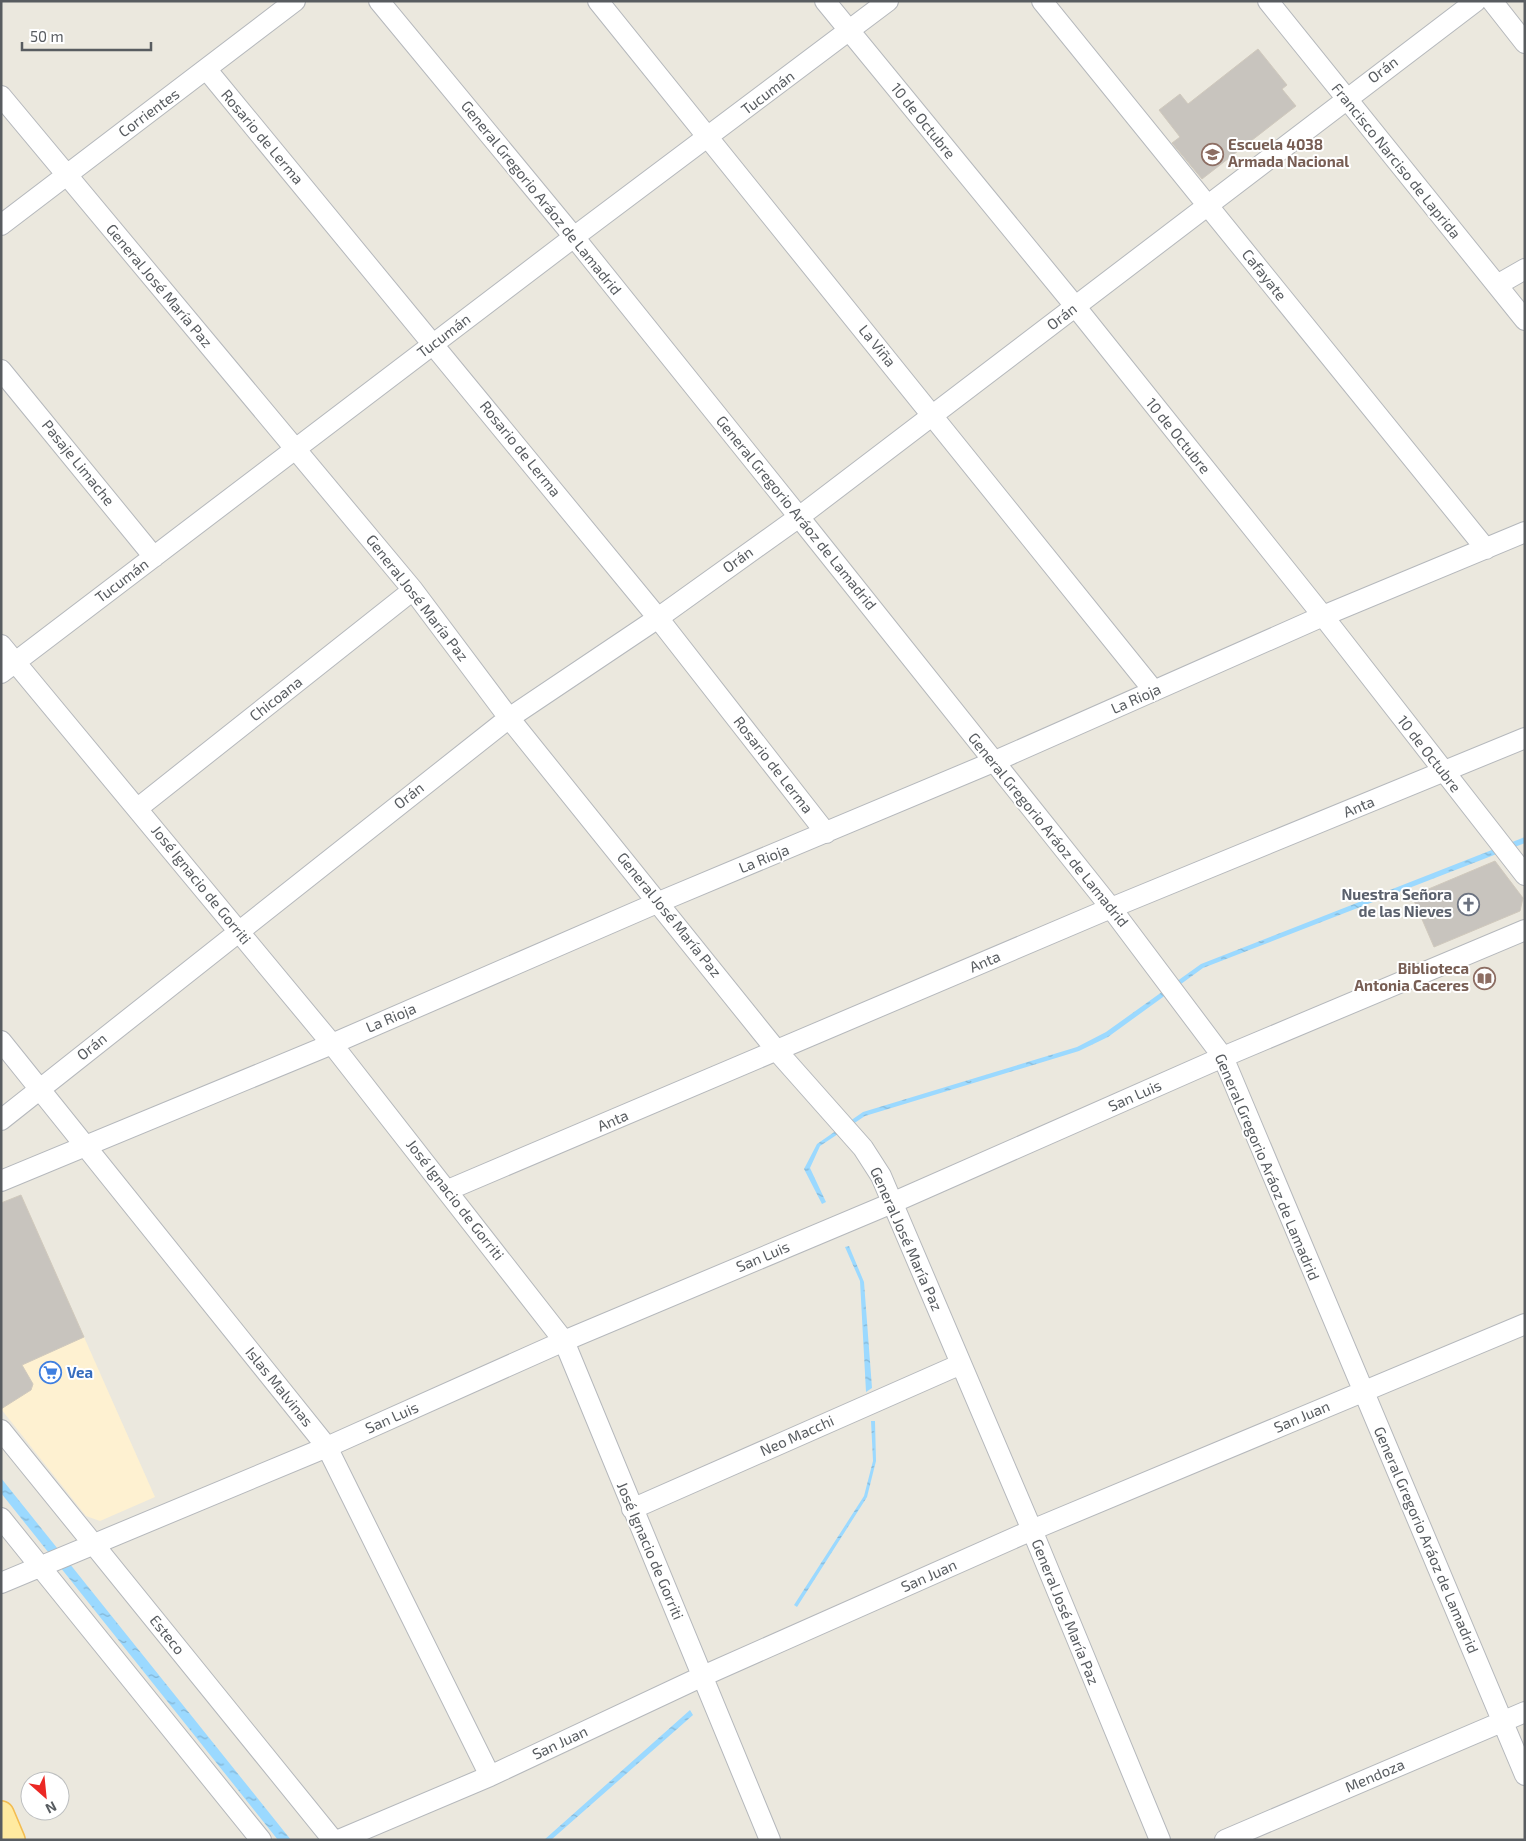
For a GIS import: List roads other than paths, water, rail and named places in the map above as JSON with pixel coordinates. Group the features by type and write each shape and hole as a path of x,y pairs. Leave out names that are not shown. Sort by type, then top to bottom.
{"main road":[{"path":"1,1814 12,1840"}],"street":[{"name":"Corrientes","path":"1,225 207,70 295,1"},
{"name":"General Gregorio Aráoz de Lamadrid","path":"379,1 574,237 799,516 1111,908 1223,1057 1525,1774"},
{"name":"La Viña","path":"598,1 1154,691"},
{"name":"10 de Octubre","path":"825,1 1075,306 1323,616 1443,773 1525,875"},
{"name":"Tucumán","path":"8,668 574,237 888,1"},
{"name":"Cafayate","path":"1042,1 1486,549"},
{"name":"Francisco Narciso de Laprida","path":"1268,1 1525,320"},
{"name":"Orán","path":"1,1120 509,718 658,618 934,416 1206,204 1476,1"},
{"path":"1492,1 1525,43"},
{"name":"Rosario de Lerma","path":"207,70 658,618 826,833"},
{"name":"General José María Paz","path":"1,96 413,590 509,718 777,1051 863,1148 881,1176 1032,1530 1160,1840"},
{"path":"1497,285 1525,269"},
{"name":"Pasaje Limache","path":"1,370 154,557"},
{"name":"La Rioja","path":"1,1181 332,1044 659,902 993,762 1323,616 1525,532"},
{"name":"Chicoana","path":"138,808 413,590"},
{"name":"José Ignacio de Gorriti","path":"1,645 8,668 138,808 237,932 332,1044 448,1190 564,1341 770,1840"},
{"name":"Anta","path":"448,1190 1111,908 1525,738"},
{"name":"San Luis","path":"1,1584 327,1447 564,1341 892,1203 1223,1057 1525,930"},
{"name":"Islas Malvinas","path":"1,1041 327,1447 490,1776"},
{"name":"San Juan","path":"339,1840 490,1776 703,1676 1032,1530 1525,1324"},
{"name":"Neo Macchi","path":"632,1509 961,1364"},
{"name":"Esteco","path":"1,1430 333,1840"},
{"path":"1,1518 261,1840"},
{"name":"Mendoza","path":"1225,1840 1525,1712"}],"water":[{"path":"1525,837 1525,843 1203,968 1108,1037 1079,1051 865,1116 820,1146 810,1168 826,1202 822,1204 804,1169 817,1144 863,1112 1077,1047 1106,1032 1201,964"},
{"path":"849,1246 864,1282 872,1388 866,1392 860,1281 845,1247"},
{"path":"871,1421 875,1421 876,1461 867,1497 797,1607 794,1605 864,1496 873,1461"},
{"path":"1,1478 291,1840 278,1840 1,1493"},
{"path":"690,1710 693,1715 551,1840 544,1840"}],"place":[{"name":"Escuela 4038 Armada Nacional","path":"1212,154"},
{"name":"Nuestra Señora de las Nieves","path":"1468,904"},
{"name":"Biblioteca Antonia Caceres","path":"1485,978"},
{"name":"Vea","path":"51,1373"}]}
